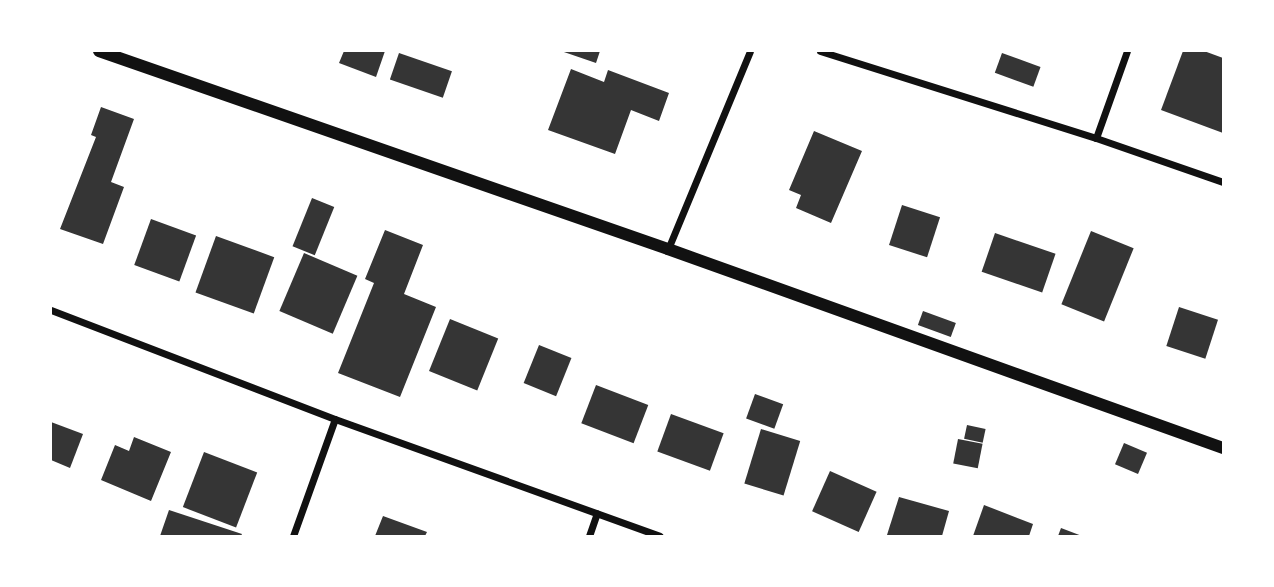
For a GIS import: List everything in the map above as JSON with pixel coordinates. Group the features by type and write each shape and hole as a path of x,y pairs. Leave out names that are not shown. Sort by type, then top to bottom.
{"street":[{"path":"99,51 668,249 1223,448"},
{"path":"668,249 750,51"},
{"path":"820,51 1096,138 1223,182"},
{"path":"1096,138 1127,51"},
{"path":"51,310 335,419 660,536"},
{"path":"293,536 335,419"},
{"path":"589,536 597,513"}],"building":[{"path":"344,51 385,51 376,77 339,63"},
{"path":"561,51 600,51 596,63"},
{"path":"1183,51 1204,51 1223,58 1223,133 1161,110"},
{"path":"399,53 452,71 443,98 390,79"},
{"path":"1002,53 1041,67 1033,87 995,73"},
{"path":"571,69 604,82 608,70 669,93 659,121 631,110 615,154 548,130"},
{"path":"101,107 134,119 111,182 124,187 103,244 60,229 96,137 91,135"},
{"path":"814,131 862,151 831,223 796,208 801,195 789,190"},
{"path":"312,198 334,207 315,255 293,246"},
{"path":"902,205 940,217 927,257 889,245"},
{"path":"151,219 196,235 179,281 134,265"},
{"path":"385,230 423,245 404,294 436,307 400,397 338,373 374,283 365,279"},
{"path":"1091,231 1134,248 1104,321 1061,304"},
{"path":"995,233 1056,254 1042,293 982,272"},
{"path":"216,236 274,257 254,314 195,292"},
{"path":"304,253 357,276 333,334 279,311"},
{"path":"1179,307 1218,320 1205,359 1166,346"},
{"path":"923,311 956,323 951,337 918,325"},
{"path":"450,319 498,338 477,390 429,371"},
{"path":"539,345 571,358 556,396 524,383"},
{"path":"596,385 648,405 634,443 581,423"},
{"path":"755,394 783,404 774,429 746,418"},
{"path":"671,414 724,433 710,471 657,452"},
{"path":"51,422 83,434 70,468 51,460"},
{"path":"967,425 986,429 983,443 964,439"},
{"path":"761,429 800,441 784,495 744,484"},
{"path":"134,437 171,452 151,501 101,480 115,445 129,451"},
{"path":"958,439 983,444 978,468 953,464"},
{"path":"1124,443 1147,453 1138,474 1115,464"},
{"path":"204,452 257,472 236,528 183,507"},
{"path":"830,471 877,492 859,532 812,511"},
{"path":"899,497 949,511 942,536 887,535"},
{"path":"984,505 1033,524 1029,536 973,536"},
{"path":"169,510 242,534 160,536"},
{"path":"383,516 427,532 425,536 375,536"},
{"path":"1061,528 1082,536 1058,536"}]}
